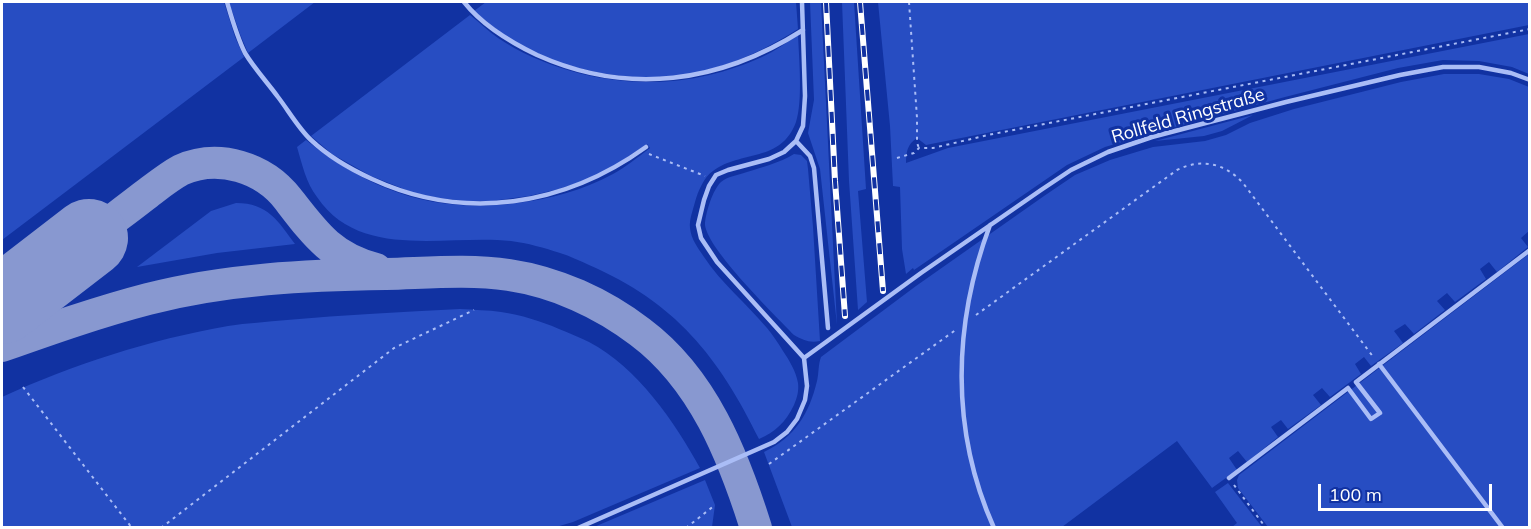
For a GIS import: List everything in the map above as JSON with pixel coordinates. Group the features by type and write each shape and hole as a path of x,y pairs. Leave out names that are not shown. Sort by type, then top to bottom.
{"lane":[{"path":"227,2 246,54 309,139 344,164 382,184 445,201 488,204 509,202 541,197 572,188 610,171 646,147"},
{"path":"464,2 474,15 529,51 569,67 633,79 673,78 722,69 768,51 803,30"},
{"path":"578,528 774,442 787,432 797,419 805,400 807,386 804,358 717,262 701,238 698,225 709,186 717,176 728,170 776,156 796,141 802,126 805,96 802,2"},
{"name":"Rollfeld Ringstraße","path":"804,358 921,273 1071,170 1108,152 1174,132 1320,94 1443,67 1479,67 1511,73 1530,80"},
{"path":"796,141 810,156 814,168 828,328"},
{"path":"990,225 969,294 961,369 964,420 974,470 994,528"},
{"path":"1229,478 1348,388 1371,419 1380,413 1356,382 1530,250"},
{"path":"1379,364 1503,528"}],"path":[{"path":"909,2 919,148"},
{"path":"919,148 933,148 988,135 1530,30"},
{"path":"897,158 914,153 919,148"},
{"path":"641,151 714,179"},
{"path":"769,464 1177,170 1192,164 1209,163 1224,168 1238,177 1379,364"},
{"path":"161,528 394,348 474,310"},
{"path":"23,387 132,528"},
{"path":"1229,478 1266,528"},
{"path":"686,528 715,505"}],"shaded area":[{"path":"2,2 224,2 244,57 2,240"},
{"path":"229,2 315,2 248,53"},
{"path":"486,2 796,2 798,29 773,44 722,66 670,76 616,75 567,65 526,49 474,11"},
{"path":"810,2 821,2 837,325 820,169 808,133 814,100"},
{"path":"842,2 854,2 866,189 858,191 867,302 858,310 849,181"},
{"path":"878,2 1529,2 1529,25 926,145 917,138 908,149 906,163 948,148 1529,34 1529,74 1512,67 1479,61 1443,60 1398,68 1285,97 1105,147 1067,165 906,274 902,249 900,187 893,186 890,126"},
{"path":"470,15 498,38 532,57 569,71 628,81 676,81 735,68 776,50 798,35 799,103 796,122 789,135 771,150 736,160 713,171 704,181 698,193 690,225 693,240 711,267 769,331 794,370 798,386 796,400 784,421 775,430 759,439 728,382 691,335 646,296 619,280 567,256 517,242 433,241 380,237 356,230 335,217 313,192 297,147 306,140 354,173 405,195 458,205 487,206 542,199 590,185 613,174 650,148 647,144 611,168 559,189 491,201 465,201 414,193 371,176 332,154 311,136"},
{"path":"1444,74 1479,74 1509,79 1529,87 1529,231 1521,238 1528,247 1497,272 1489,262 1480,269 1486,279 1455,302 1447,293 1437,301 1445,310 1414,334 1405,324 1394,331 1403,343 1371,366 1364,357 1355,364 1361,374 1330,397 1322,388 1313,395 1321,405 1288,429 1281,420 1271,427 1278,437 1247,462 1238,451 1229,458 1237,470 1212,488 1177,441 1062,527 792,527 764,452 792,432 805,414 814,393 821,357 916,286 1044,196 1075,175 1110,160 1153,147 1205,141 1294,109 1401,82"},
{"path":"1253,115 1222,131 1204,136 1155,141"},
{"path":"794,154 801,155 807,161 808,169 820,341 816,342 806,341 794,335 758,298 717,250 705,225 710,202 721,182"},
{"path":"236,203 256,206 264,210 277,221 295,244 217,253 137,267 211,211"},
{"path":"1529,254 1529,527 1268,527 1238,488 1239,475"},
{"path":"460,309 501,312 531,319 582,338 607,353 639,381 653,397 679,432 700,468 573,522 556,527 2,527 2,397 112,354 169,338 228,326"},
{"path":"705,480 715,505 712,527 594,527"},
{"path":"1228,483 1262,527 1232,527 1237,523 1215,492"}],"taxiway":[{"path":"89,238 181,170 210,163 225,164 240,166 266,179 278,188 326,243 347,258 376,269"},
{"path":"2,346 92,315 148,299 177,292 267,279 448,272 494,273 527,278 561,288 594,303 640,332 662,351 681,372 713,420 737,473 756,528"}],"runway":[{"path":"2,305 89,238"}],"railway":[{"path":"826,2 835,181 845,316"},
{"path":"860,2 883,291"}]}
